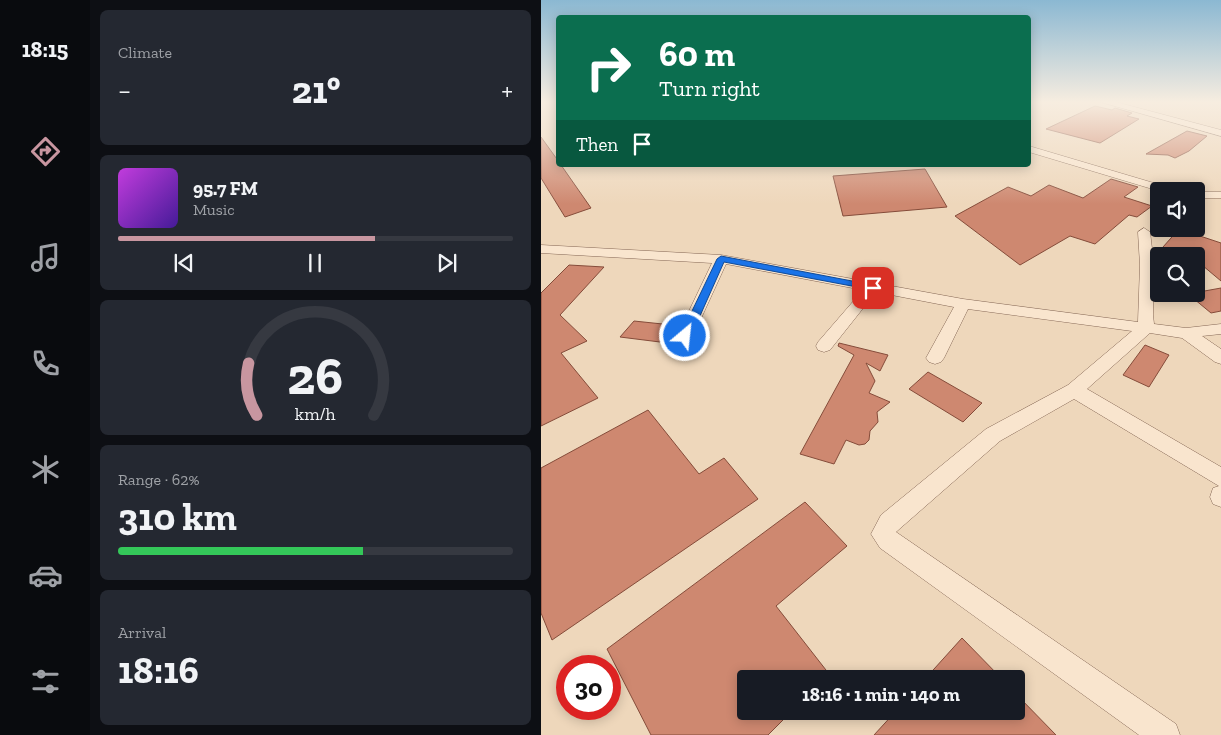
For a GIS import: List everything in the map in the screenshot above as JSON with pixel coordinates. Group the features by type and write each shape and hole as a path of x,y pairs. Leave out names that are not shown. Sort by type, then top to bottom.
{"street":[{"path":"1031,150 1150,185"},
{"path":"1205,195 1221,195"},
{"path":"1144,232 1147,266 1145,315 1147,327"},
{"path":"541,249 721,259 963,304 1186,332 1221,329"},
{"path":"685,336 721,259"},
{"path":"824,346 873,288"},
{"path":"935,358 963,304"},
{"path":"1147,327 1074,390 993,435 889,522 883,534 888,540 1165,735"},
{"path":"1186,332 1221,358"},
{"path":"1074,390 1221,478"}],"building":[{"path":"1070,135 1113,135 1100,143"},
{"path":"1179,135 1207,136 1189,151 1175,158 1168,155 1146,154"},
{"path":"541,137 556,158 556,167 562,167 591,208 565,217 541,178"},
{"path":"925,169 947,207 843,216 833,176"},
{"path":"1111,179 1138,187 1124,197 1150,205 1150,207 1137,217 1129,215 1095,244 1070,236 1020,265 955,216 1008,187 1031,196 1049,185 1083,198"},
{"path":"1172,237 1203,237 1221,243 1221,281 1205,268 1205,247 1163,247"},
{"path":"569,265 604,267 560,315 587,341 561,353 598,398 541,426 541,293"},
{"path":"1221,288 1221,311 1211,313 1198,302 1205,302 1205,291"},
{"path":"634,321 672,325 660,342 620,337"},
{"path":"839,343 888,355 880,371 866,363 875,381 869,393 890,402 877,412 878,422 870,431 869,440 865,444 859,445 846,440 834,464 800,454 854,355 838,346"},
{"path":"1145,345 1169,355 1149,387 1123,375"},
{"path":"928,372 982,403 963,422 909,389"},
{"path":"648,410 699,474 724,458 758,499 552,640 541,613 541,468"},
{"path":"805,502 847,546 776,606 826,670 737,670 737,720 783,720 768,735 651,735 621,676 621,655 610,655 607,649"},
{"path":"962,638 993,670 933,670"},
{"path":"1025,703 1056,735 874,735 888,720 1025,720"}],"route":[{"path":"685,336 721,259 873,288"}]}
